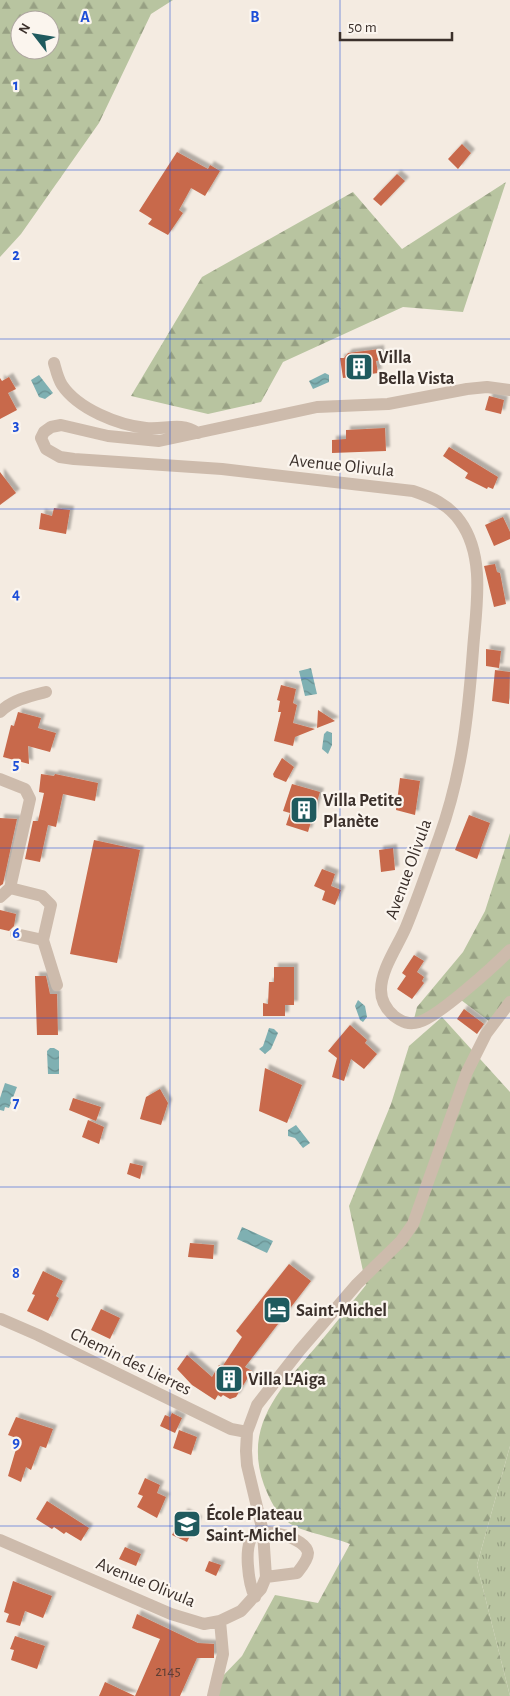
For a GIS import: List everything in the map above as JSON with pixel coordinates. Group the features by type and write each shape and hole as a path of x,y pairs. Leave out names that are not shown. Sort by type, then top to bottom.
{"street":[{"path":"54,363 61,383 71,396 101,416 146,428 187,426 198,433"},
{"name":"Avenue Olivula","path":"510,390 487,387 388,404 317,407 159,441 145,441 61,425 50,427 41,438 42,445 50,453 74,459 222,469 413,491 432,497 448,508 460,521 475,564 478,588 467,730 455,786 442,827 406,926 385,974 381,988 382,998 387,1009 400,1020 406,1023 421,1022 457,997 510,950"},
{"path":"0,712 5,707 26,697 46,692"},
{"path":"0,780 25,789 30,799 10,888 0,898"},
{"path":"10,888 42,896 51,905 44,940 58,985"},
{"path":"16,934 44,940"},
{"path":"254,1597 249,1586 248,1550 250,1540 254,1535 263,1532 298,1538 308,1553 305,1562 297,1573 266,1577 263,1532 247,1465 247,1432 257,1405 278,1376 357,1284 402,1241 413,1224 467,1072 486,1034 510,1002"},
{"name":"Chemin des Lierres","path":"1,1319 38,1335 231,1429 247,1432"},
{"name":"Avenue Olivula","path":"0,1540 171,1614 204,1624 220,1621 241,1611 254,1597 266,1577"},
{"path":"213,1696 223,1654 223,1636 220,1621"}],"green space":[{"path":"0,0 173,0 151,14 99,123 21,234 0,257"},
{"path":"506,182 463,312 403,307 283,362 261,402 208,414 131,396 202,277 353,192 402,249"},
{"path":"510,833 510,1002 493,1024 457,997 413,1023 417,1007 463,952 485,911"},
{"path":"442,1017 510,1092 510,1446 477,1565 510,1696 213,1696 218,1681 242,1656 275,1595 318,1603 350,1544 302,1529 289,1523 281,1516 271,1501 264,1485 259,1464 258,1444 268,1410 278,1394 366,1285 349,1206 391,1104 409,1046"},
{"path":"510,1446 510,1696 477,1565"}],"water":[{"path":"325,373 329,375 329,382 313,389 309,381"},
{"path":"39,375 53,393 45,399 39,397 31,380"},
{"path":"311,668 317,694 305,696 299,671"},
{"path":"327,731 332,733 332,745 328,754 322,749 324,734"},
{"path":"358,1000 365,1006 367,1017 363,1022 360,1020 355,1006"},
{"path":"269,1028 274,1029 278,1033 271,1049 265,1054 259,1049 263,1046"},
{"path":"50,1048 59,1051 59,1074 48,1074 47,1051"},
{"path":"5,1083 17,1087 9,1108 5,1107 4,1111 0,1110 0,1098"},
{"path":"296,1125 310,1143 303,1148 295,1138 288,1136 288,1130"},
{"path":"242,1227 273,1241 267,1253 237,1239"}],"building":[{"path":"462,144 471,153 458,169 448,159"},
{"path":"177,152 208,169 210,165 220,171 205,196 191,188 179,210 183,213 168,235 148,224 152,219 139,211"},
{"path":"397,174 405,181 381,206 373,199"},
{"name":"Villa Bella Vista","path":"380,349 381,360 376,361 378,373 343,378 340,358 344,358 348,353"},
{"path":"9,377 16,389 8,393 17,410 0,419 0,378 2,381"},
{"path":"489,396 504,400 501,414 485,410"},
{"path":"385,428 386,451 332,453 332,440 346,439 346,430"},
{"path":"449,447 498,477 493,489 488,487 487,489 465,478 468,473 443,456"},
{"path":"0,472 16,493 0,505"},
{"path":"54,508 70,510 66,534 39,529 41,513 52,516"},
{"path":"503,517 510,532 510,539 494,546 485,525"},
{"path":"495,564 497,572 500,573 506,604 494,607 484,566"},
{"path":"486,649 501,651 499,668 486,666"},
{"path":"495,670 510,672 509,704 492,701"},
{"path":"281,685 296,689 293,703 297,705 293,723 315,729 295,737 293,746 274,741 281,712 278,712 280,701 277,700"},
{"path":"318,710 335,721 317,728"},
{"path":"18,712 41,718 38,728 56,733 50,752 28,746 29,764 3,757 11,725 14,726"},
{"path":"282,758 294,767 286,782 274,777 273,774"},
{"path":"41,774 54,776 55,774 98,783 95,801 63,794 56,827 48,825 40,862 25,859 33,821 38,821 44,793 39,792"},
{"path":"400,778 420,781 415,815 396,810"},
{"name":"Villa Petite Planète","path":"292,784 320,792 308,832 286,825 290,813 283,811"},
{"path":"469,815 490,823 477,859 455,850"},
{"path":"0,818 17,819 3,884 0,886"},
{"path":"94,840 140,850 117,963 70,954"},
{"path":"393,848 395,870 381,872 379,850"},
{"path":"322,869 335,874 331,886 341,890 335,905 322,900 325,891 314,886"},
{"path":"0,910 16,914 14,926 9,931 0,929"},
{"path":"414,955 424,961 417,972 424,977 422,981 424,983 412,999 397,989 406,976 402,973"},
{"path":"274,967 294,967 294,1005 285,1005 285,1016 263,1016 263,1003 268,1004 269,982 274,982"},
{"path":"35,976 46,976 50,994 57,994 58,1035 37,1035"},
{"path":"464,1009 484,1024 477,1034 457,1019"},
{"path":"350,1025 367,1040 365,1043 377,1054 364,1069 351,1059 344,1081 332,1077 337,1058 328,1051"},
{"path":"265,1068 302,1085 287,1123 259,1111"},
{"path":"160,1089 168,1103 161,1125 140,1119 146,1097"},
{"path":"73,1098 101,1107 96,1121 69,1110"},
{"path":"88,1120 104,1127 99,1144 82,1137"},
{"path":"130,1163 143,1166 140,1179 127,1174"},
{"path":"190,1243 214,1245 213,1259 188,1257"},
{"path":"289,1264 311,1281 245,1367 252,1371 236,1397 230,1399 223,1395 221,1397 218,1395 215,1400 192,1385 177,1369 187,1355 212,1377 219,1365 222,1367 242,1337 236,1331"},
{"path":"43,1271 63,1281 56,1296 59,1298 48,1321 27,1311 35,1295 32,1294"},
{"path":"101,1309 120,1318 110,1339 91,1330"},
{"path":"172,1413 182,1418 175,1433 160,1426 165,1415 170,1417"},
{"path":"16,1417 53,1429 46,1448 40,1446 31,1470 26,1467 21,1482 8,1476 19,1439 8,1435"},
{"path":"179,1430 197,1437 191,1455 173,1448"},
{"path":"145,1478 160,1485 157,1493 166,1497 157,1518 137,1507 143,1496 138,1494"},
{"path":"47,1501 89,1528 81,1541 66,1532 64,1534 54,1527 52,1529 36,1519"},
{"path":"184,1512 198,1520 187,1542 172,1535"},
{"path":"125,1547 141,1554 136,1566 119,1559"},
{"path":"209,1561 221,1565 216,1576 205,1571"},
{"path":"13,1581 52,1596 43,1618 25,1611 20,1626 6,1622 9,1614 4,1612"},
{"path":"137,1614 198,1643 214,1644 214,1658 197,1658 180,1696 135,1696 160,1639 132,1628"},
{"path":"15,1636 45,1646 37,1669 11,1660 14,1650 10,1649"},
{"path":"105,1682 135,1696 99,1696"}],"place":[{"name":"Villa Bella Vista","path":"359,367"},
{"name":"Villa Petite Planète","path":"304,810"},
{"name":"Saint-Michel","path":"277,1310"},
{"name":"Villa L'Aiga","path":"229,1379"},
{"name":"École Plateau Saint-Michel","path":"187,1524"}]}
